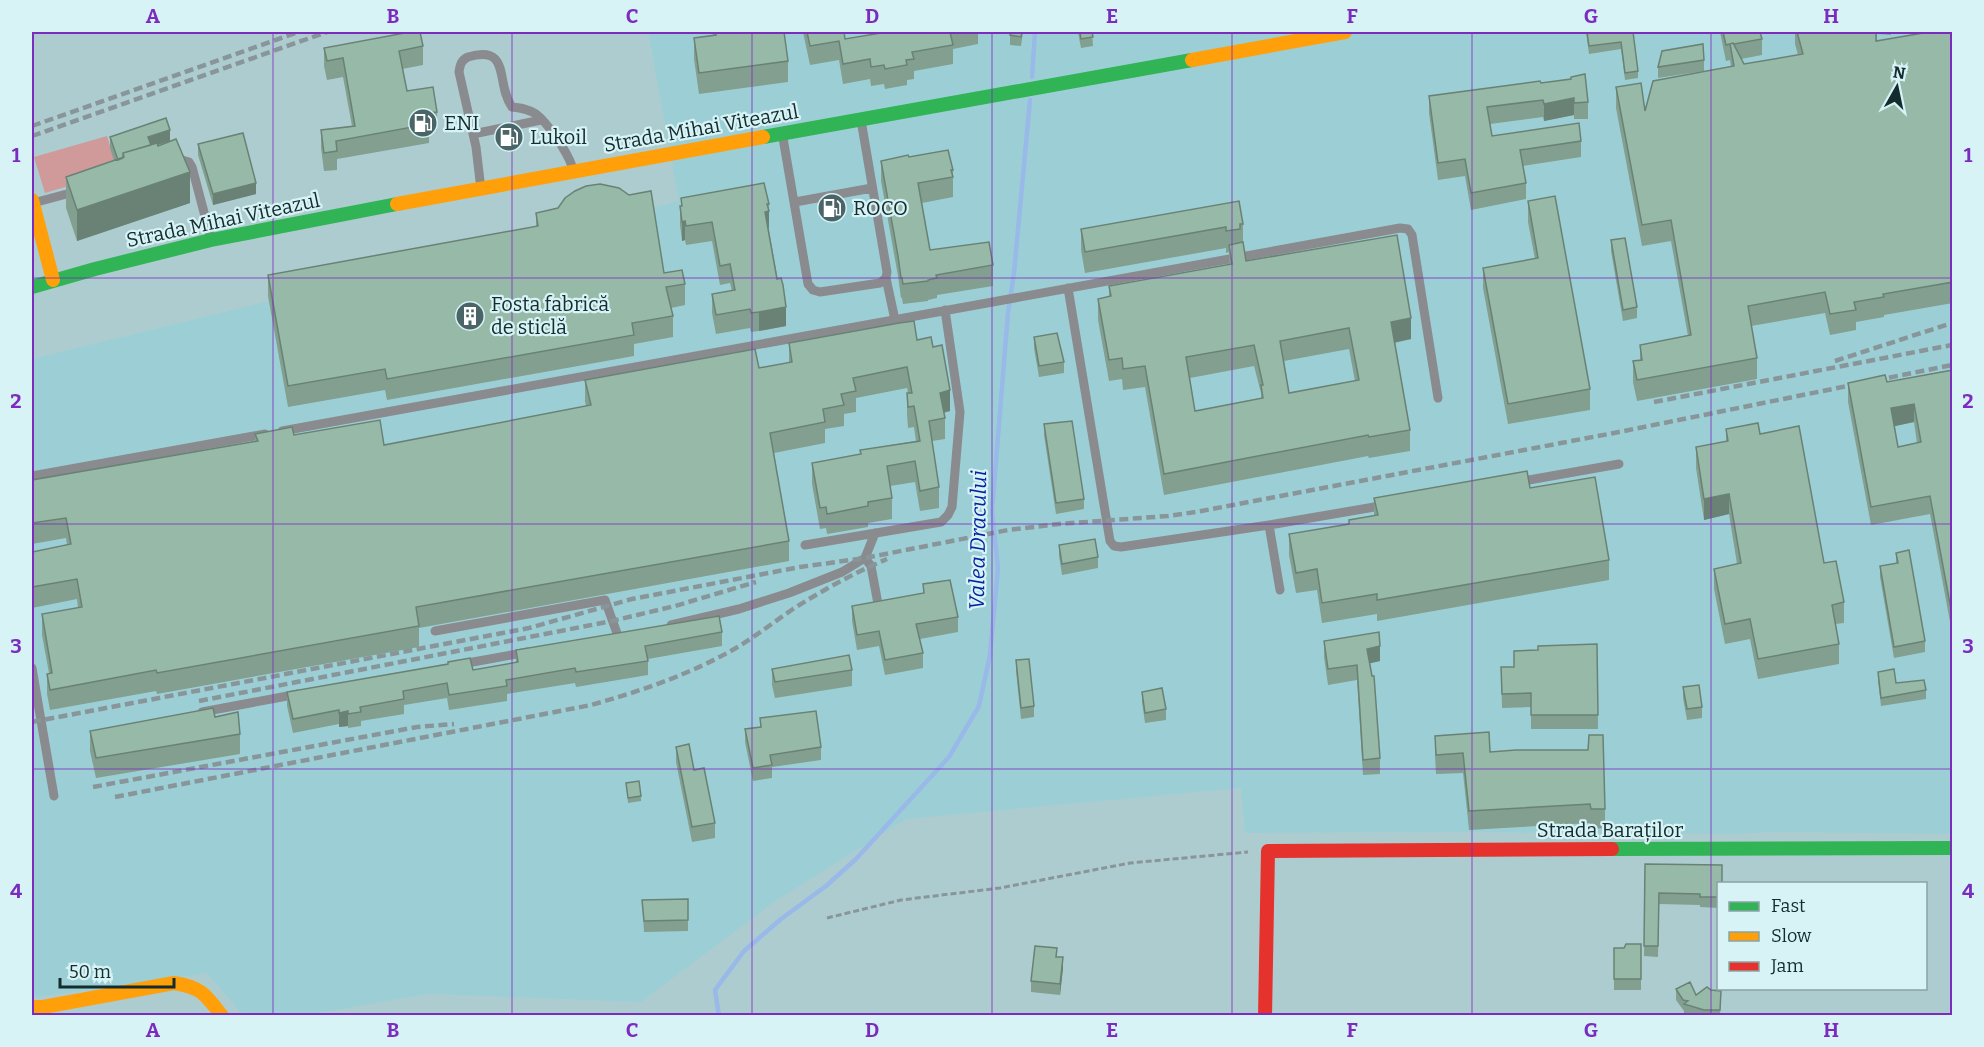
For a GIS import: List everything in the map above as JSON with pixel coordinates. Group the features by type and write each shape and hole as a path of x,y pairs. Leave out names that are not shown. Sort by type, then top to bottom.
{"main road":[{"name":"Strada Mihai Viteazul","path":"32,287 211,240 481,188 1345,32"},
{"path":"32,202 53,280"},
{"name":"Strada Baraților","path":"1268,851 1953,848"},
{"path":"1265,1016 1268,851"},
{"path":"32,1007 43,1007 174,982 200,988 222,1016"}],"lane":[{"path":"481,188 473,134 459,72 460,63 465,58 475,56 486,54 493,56 499,63 506,98 512,107 527,109 537,115 568,153 574,171"},
{"path":"861,119 887,272 886,278 895,320"},
{"path":"473,134 541,120"},
{"path":"783,133 808,284 813,290 820,292 880,283 886,278"},
{"path":"171,164 182,160 189,162 192,167 211,240"},
{"path":"32,202 90,187"},
{"path":"795,202 872,188"},
{"path":"32,476 1400,228 1408,229 1412,235 1438,398"},
{"path":"1068,288 1110,541 1114,546 1269,525 1397,503"},
{"path":"805,545 941,522 948,515 952,507 960,412 945,310"},
{"path":"1514,483 1619,464"},
{"path":"1269,525 1280,590"},
{"path":"660,628 739,609 789,593 842,572 865,558 875,533"},
{"path":"865,558 871,566 879,604"},
{"path":"435,631 604,600 618,636"},
{"path":"606,638 628,634"},
{"path":"455,665 537,651"},
{"path":"32,668 54,796"},
{"path":"189,714 305,693"}],"path":[{"path":"827,918 901,900 999,888 1130,863 1268,851"}],"shaded area":[{"path":"648,32 1952,32 1952,834 1245,833 1241,788 906,819 774,902 641,1002 427,994 306,1015 243,1015 207,973 37,997 32,994 32,359 679,201"},
{"path":"107,136 118,171 45,193 34,157"}],"building":[{"path":"420,32 423,46 399,51 407,91 433,87 437,112 427,113 429,124 336,141 337,151 324,153 321,130 355,126 343,58 327,61 324,48"},
{"path":"716,32 784,32 788,61 699,73 694,38 716,35"},
{"path":"807,32 844,32 845,39 887,32 950,32 953,45 912,52 914,59 906,60 907,65 885,69 884,65 871,67 870,59 843,64 839,41 810,46"},
{"path":"1010,32 1022,32 1021,37 1010,35"},
{"path":"1080,32 1092,32 1093,37 1081,39"},
{"path":"1587,32 1633,32 1638,71 1625,73 1621,42 1589,46"},
{"path":"1723,32 1760,32 1762,39 1726,45"},
{"path":"1797,32 1876,32 1876,41 1929,32 1953,32 1953,282 1883,294 1884,297 1854,302 1856,310 1830,314 1825,292 1748,306 1757,358 1637,380 1633,361 1642,360 1640,345 1691,335 1671,220 1642,225 1616,87 1641,83 1645,111 1653,81 1734,66 1730,44 1733,43 1744,64 1803,54"},
{"path":"1703,44 1704,60 1658,67 1662,51"},
{"path":"1585,74 1588,102 1574,103 1574,98 1544,104 1543,100 1487,107 1492,136 1579,123 1581,141 1520,150 1526,183 1471,193 1465,159 1438,163 1429,96 1571,79 1571,77"},
{"path":"166,118 170,130 148,137 151,145 123,153 123,158 118,160 110,137"},
{"path":"243,133 256,183 213,194 198,144"},
{"path":"176,139 190,172 77,210 66,177 124,157 123,153 157,143 158,146"},
{"path":"948,150 953,177 918,183 930,250 989,242 993,265 936,275 937,278 928,281 903,284 881,161"},
{"path":"764,183 769,204 767,204 769,211 765,212 777,279 781,278 786,307 751,313 750,309 716,315 712,294 735,290 730,264 720,266 712,222 686,226 685,221 682,222 681,198"},
{"name":"Fosta fabrică de sticlă","path":"600,184 619,188 629,195 651,191 664,273 682,270 685,284 666,287 673,316 632,323 634,335 387,379 385,369 288,386 268,275 538,226 536,213 558,208 565,198 575,191 586,186"},
{"path":"1555,196 1590,389 1508,404 1483,268 1538,258 1528,201"},
{"path":"1239,201 1243,224 1240,224 1240,229 1226,231 1226,227 1085,252 1081,229"},
{"path":"1397,235 1411,318 1391,322 1410,430 1369,437 1368,435 1164,474 1145,366 1123,369 1122,358 1109,360 1098,299 1111,296 1109,286 1232,264 1229,245 1243,242 1246,261","holes":["1349,328 1359,380 1289,393 1280,341","1254,345 1263,385 1261,385 1263,398 1195,411 1186,357"]},
{"path":"1625,238 1637,307 1623,310 1611,240"},
{"path":"914,321 917,340 931,337 933,347 942,345 950,390 940,393 945,418 929,421 939,487 920,491 915,461 887,466 892,498 868,502 868,506 827,514 826,507 820,508 812,463 861,454 860,450 920,441 914,406 908,407 907,393 912,393 907,367 853,378 856,391 841,394 844,405 823,409 825,422 770,433 789,541 416,607 419,626 50,690 47,674 52,673 42,614 82,607 77,579 32,587 32,552 71,544 66,518 32,523 32,480 258,441 255,434 292,427 294,435 380,420 384,445 591,405 585,380 755,349 759,368 792,362 789,343"},
{"path":"1057,333 1064,362 1039,366 1034,337"},
{"path":"1953,370 1953,620 1930,496 1871,507 1848,383 1885,375 1887,382","holes":["1914,404 1921,442 1898,447 1891,408"]},
{"path":"1072,421 1084,499 1056,503 1044,424"},
{"path":"1758,423 1760,434 1799,426 1824,563 1836,561 1844,602 1832,605 1839,644 1758,659 1750,619 1725,624 1714,569 1741,563 1729,494 1704,499 1696,447 1728,441 1726,429"},
{"path":"1527,471 1530,488 1595,477 1609,560 1377,600 1377,594 1322,603 1317,569 1296,573 1289,534 1349,524 1349,520 1378,515 1374,498"},
{"path":"1095,539 1098,557 1062,564 1059,545"},
{"path":"1909,550 1925,641 1894,647 1880,566 1898,563 1896,553"},
{"path":"950,580 958,617 916,624 923,653 885,660 879,631 857,635 852,606 924,593 923,584"},
{"path":"719,616 722,632 645,646 648,661 576,672 575,668 506,680 507,686 449,695 447,683 403,691 404,699 360,707 361,712 348,714 348,711 339,713 339,710 293,719 287,692 448,664 448,662 470,658 473,670 518,662 516,650"},
{"path":"1379,632 1380,646 1367,649 1372,676 1374,676 1380,758 1363,760 1357,665 1328,669 1324,641"},
{"path":"1597,644 1598,715 1531,715 1531,693 1502,694 1501,667 1514,667 1514,651 1538,650 1538,646"},
{"path":"849,655 852,670 775,682 772,669"},
{"path":"1029,659 1034,706 1021,708 1016,660"},
{"path":"1894,669 1896,683 1924,680 1926,690 1881,698 1878,672"},
{"path":"1699,685 1702,707 1687,709 1683,687"},
{"path":"1162,688 1166,709 1145,713 1142,692"},
{"path":"213,708 215,717 238,712 240,734 96,758 90,731"},
{"path":"816,711 821,747 770,755 772,765 753,768 745,729 761,727 760,718"},
{"path":"1489,732 1490,752 1588,750 1589,735 1603,735 1605,809 1591,809 1590,804 1469,811 1463,753 1436,755 1435,736"},
{"path":"689,744 694,770 704,768 715,823 692,827 676,747"},
{"path":"639,781 641,796 628,798 626,783"},
{"path":"1645,864 1722,865 1722,882 1717,882 1717,897 1700,897 1700,894 1659,893 1658,946 1644,946"},
{"path":"688,899 688,920 644,921 642,900"},
{"path":"1626,944 1641,944 1641,979 1614,979 1614,948 1624,948"},
{"path":"1035,946 1057,948 1056,957 1063,957 1060,984 1031,981"},
{"path":"1690,982 1696,995 1707,987 1721,991 1720,1010 1704,1010 1684,1004 1688,1001 1683,1000 1676,989"}],"waterway":[{"name":"Valea Dracului","path":"1032,77 1035,32"},
{"name":"Valea Dracului","path":"719,1016 715,990 744,951 781,919 826,886 856,859 949,757 979,706 990,655 998,568 992,511 1008,313 1014,273 1030,100"}],"railway":[{"path":"32,126 298,32"},
{"path":"32,136 327,32"},
{"path":"1835,361 1952,323"},
{"path":"1654,402 1952,345"},
{"path":"32,722 529,628 632,599 800,567 865,558 1008,530 1196,512 1614,433 1952,365"},
{"path":"115,797 591,705 628,694 684,674 719,657 816,595 887,559"},
{"path":"199,701 612,621 675,606 756,582"},
{"path":"93,787 417,727 454,724"}],"traffic: fast":[{"path":"763,137 1192,60"},
{"path":"32,287 211,240 397,204"},
{"path":"1612,849 1952,848"}],"traffic: slow":[{"path":"1192,60 1345,32"},
{"path":"397,204 763,137"},
{"path":"32,200 53,280"},
{"path":"32,1007 43,1007 174,983 191,987 202,993 222,1016"}],"traffic: jam":[{"path":"1265,1016 1268,851 1612,849"}],"place":[{"name":"ENI","path":"423,123"},
{"name":"Lukoil","path":"509,137"},
{"name":"ROCO","path":"832,208"},
{"name":"Fosta fabrică de sticlă","path":"470,316"}]}
